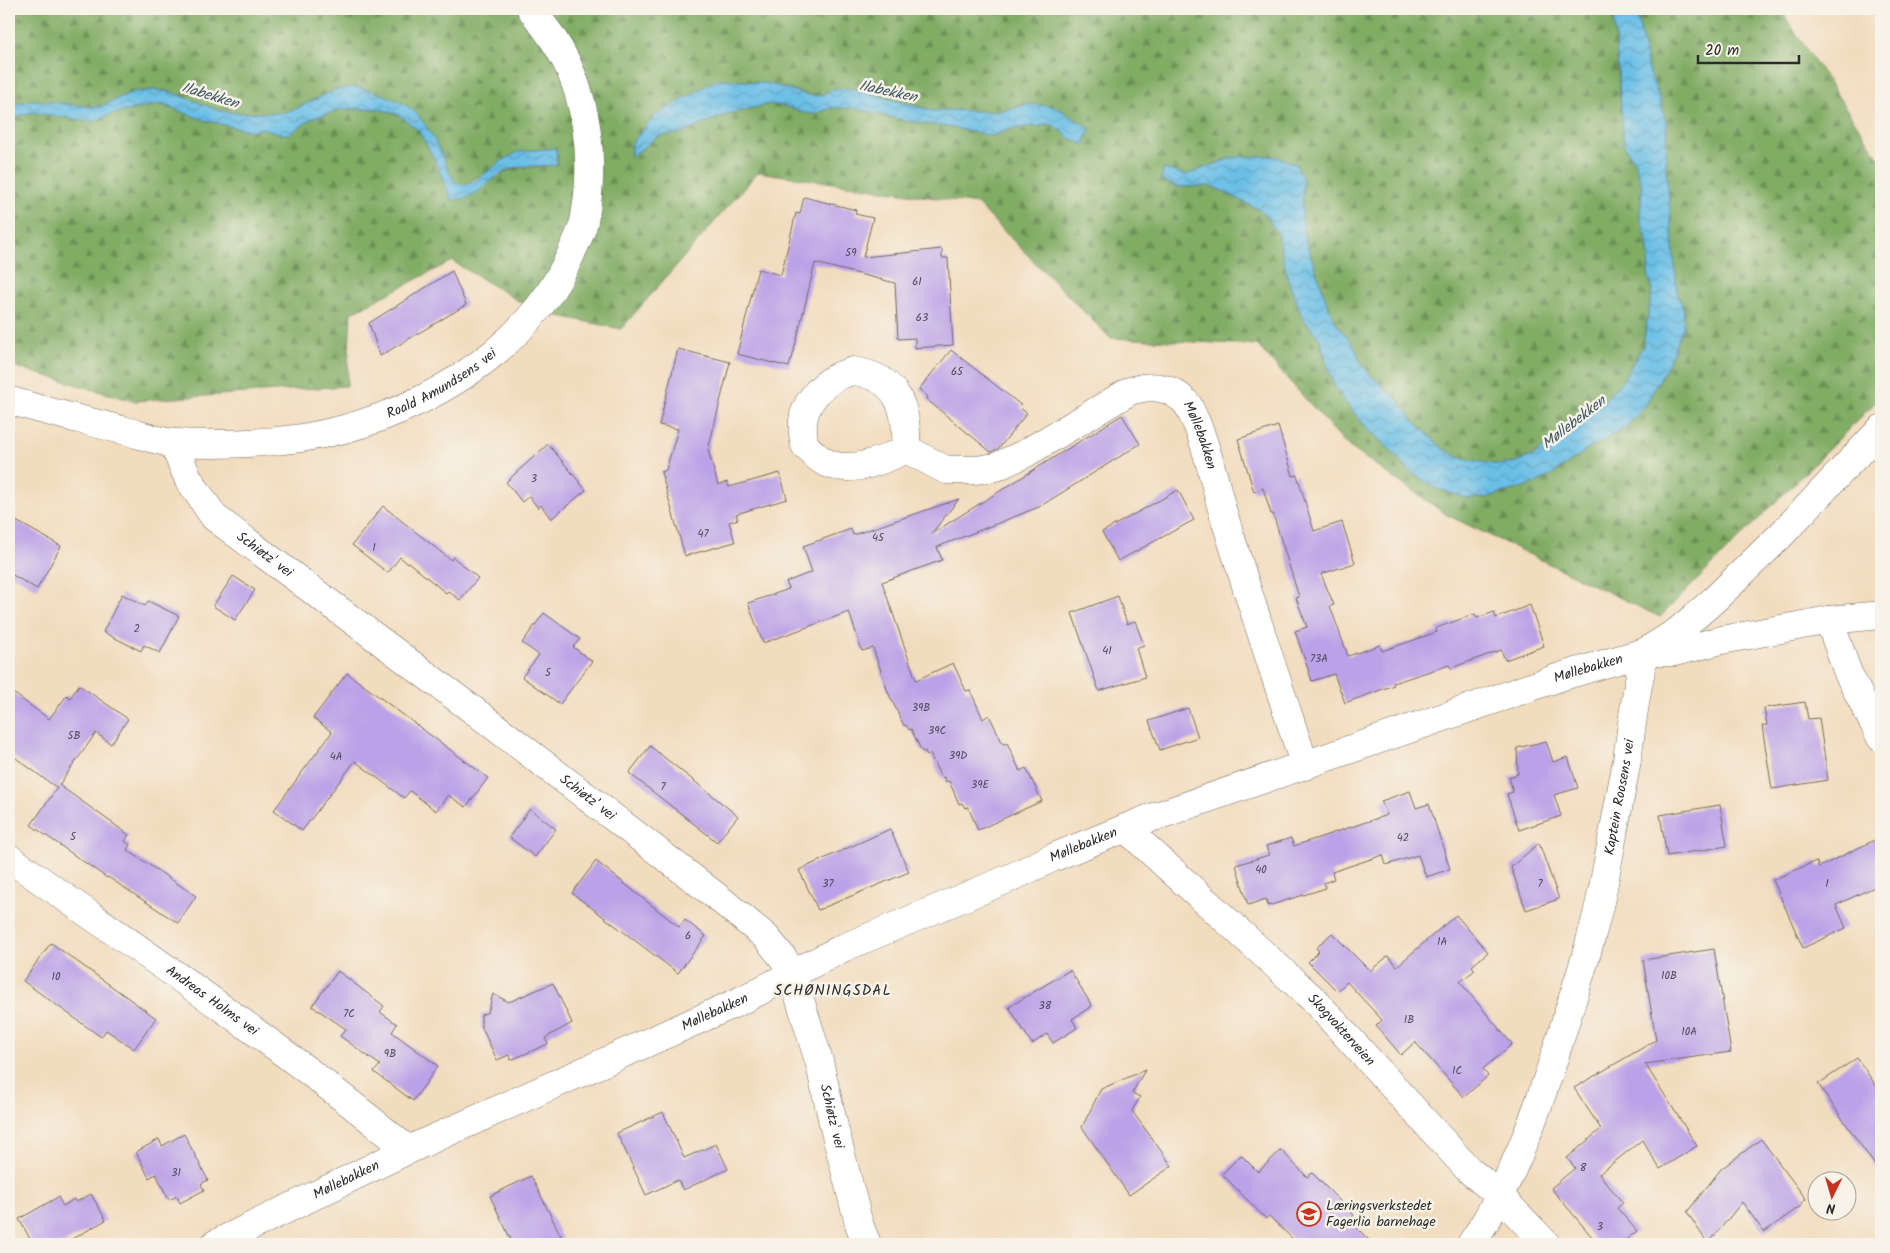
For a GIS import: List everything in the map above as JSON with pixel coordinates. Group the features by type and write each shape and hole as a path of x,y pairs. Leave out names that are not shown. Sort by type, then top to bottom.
{"street":[{"name":"Roald Amundsens vei","path":"9,400 173,443 232,443 301,438 380,418 409,406 463,376 506,342 535,311 565,267 584,222 589,174 586,132 579,95 569,68 556,43 531,9"},
{"name":"Møllebakken","path":"906,449 946,470 976,470 996,467 1026,453 1130,391 1155,386 1167,389 1178,396 1189,406 1204,440 1222,509 1305,766"},
{"path":"1645,652 1678,631 1715,599 1780,536 1881,429"},
{"name":"Schiøtz' vei","path":"173,443 188,478 214,517 481,716 716,896 766,938 784,959 792,974 819,1061 859,1224 867,1244"},
{"name":"Møllebakken","path":"215,1244 408,1150 738,1002 844,948 1148,818 1305,766 1563,676 1645,652 1675,652 1722,640 1829,620 1881,615"},
{"path":"1829,620 1848,673 1881,738"},
{"name":"Kaptein Roosens vei","path":"1471,1244 1485,1224 1520,1149 1555,1057 1585,958 1606,875 1627,760 1639,675 1645,652"},
{"name":"Skogvokterveien","path":"1125,828 1314,1000 1469,1170 1499,1195 1546,1244"},
{"name":"Andreas Holms vei","path":"9,858 275,1047 365,1114 408,1150"}],"green space":[{"path":"9,9 1613,9 1624,144 1634,161 1642,186 1640,217 1646,236 1649,256 1648,272 1652,291 1643,346 1622,381 1603,402 1534,455 1513,463 1498,465 1460,458 1443,449 1414,421 1397,399 1370,375 1360,361 1354,345 1338,326 1329,309 1304,235 1302,215 1303,180 1234,157 1186,175 1165,170 1161,181 1177,187 1212,186 1262,211 1277,231 1288,279 1302,317 1320,339 1322,350 1345,402 1409,471 1435,488 1466,498 1485,498 1531,485 1552,475 1588,449 1625,428 1645,406 1668,364 1683,327 1684,311 1677,291 1666,166 1667,126 1648,68 1636,9 1780,9 1881,161 1881,397 1660,617 1447,515 1348,446 1257,345 1110,338 977,204 758,172 621,329 535,311 452,261 351,313 347,386 133,401 9,365 9,119 32,112 101,119 112,114 163,105 207,121 252,131 262,128 282,134 289,133 313,118 343,109 380,109 399,115 418,130 433,156 451,199 497,178 510,169 557,165 556,148 531,150 465,185 456,183 448,173 442,155 412,109 317,98 282,113 235,113 220,111 171,92 156,90 132,92 102,106 91,107 34,100 9,105","holes":["716,80 750,81 816,95 823,95 832,90 917,106 933,111 997,112 1028,104 1077,121 1090,128 1084,145 1052,125 1045,124 1038,127 1031,126 1011,129 993,136 906,121 854,108 831,108 824,111 804,113 784,106 770,104 727,114 682,133 658,136 631,157 631,144 655,116"]}],"water":[{"path":"1613,9 1636,9 1648,68 1667,126 1666,166 1677,291 1684,311 1683,327 1668,364 1645,406 1625,428 1588,449 1552,475 1531,485 1485,498 1466,498 1435,488 1409,471 1396,455 1368,429 1345,402 1333,383 1320,339 1302,317 1288,279 1277,231 1262,211 1212,186 1177,187 1161,180 1164,169 1186,175 1234,157 1274,156 1296,164 1303,180 1302,215 1304,235 1329,309 1338,326 1354,345 1360,361 1370,375 1397,399 1414,421 1443,449 1460,458 1498,465 1513,463 1535,455 1603,402 1622,381 1643,346 1652,291 1648,272 1649,256 1646,236 1640,217 1642,186 1634,161 1624,144"},
{"path":"725,79 770,84 810,96 823,95 826,92 837,89 854,89 933,111 997,112 1028,104 1054,106 1090,128 1084,145 1070,138 1053,125 1045,124 1038,127 1031,126 1011,129 993,136 906,121 854,108 831,108 814,114 770,104 727,114 682,133 658,136 631,157 631,144 655,116 716,80"},
{"path":"353,87 390,97 415,112 433,137 456,183 465,185 473,182 518,152 556,148 557,165 526,166 510,169 468,197 451,199 433,156 418,130 399,115 380,109 343,109 313,118 289,134 282,134 262,128 252,131 207,121 163,105 112,114 92,122 32,112 9,119 9,105 34,100 91,107 102,106 132,92 156,90 171,92 220,111 235,113 282,113 295,109 335,90"}],"building":[{"path":"804,197 856,210 855,214 873,218 863,257 942,249 942,258 948,258 953,345 915,348 915,338 898,339 895,283 815,263 789,367 737,354 758,269 781,275 796,213 800,214"},
{"path":"452,271 466,305 380,356 369,323"},
{"path":"678,349 730,362 708,450 718,485 727,482 729,487 780,473 787,499 736,514 738,519 729,522 735,542 685,556 661,472 666,470 678,429 659,425"},
{"path":"951,350 1022,406 1020,408 1027,413 999,448 991,452 926,399 928,397 919,389"},
{"path":"1122,415 1140,444 1039,507 937,547 942,560 882,582 916,680 953,663 966,691 970,690 983,719 989,715 1003,744 1007,743 1020,771 1026,768 1042,801 978,830 968,807 965,808 962,803 959,804 949,781 946,782 944,777 941,778 930,754 927,756 925,751 922,752 911,729 909,730 906,725 904,726 888,692 873,648 862,651 849,612 763,643 748,603 789,589 786,582 812,572 803,546 851,529 853,535 959,499 931,534"},
{"path":"1278,426 1293,476 1297,475 1314,531 1342,522 1355,563 1321,574 1334,605 1330,606 1348,656 1380,645 1382,651 1437,632 1436,628 1475,614 1477,618 1494,612 1496,618 1530,605 1544,646 1505,660 1501,650 1451,668 1449,665 1393,683 1394,685 1345,703 1334,674 1312,681 1295,631 1307,627 1296,598 1299,597 1263,488 1254,492 1238,439"},
{"path":"548,444 586,490 551,519 541,505 538,508 529,496 522,502 506,482"},
{"path":"1178,490 1194,520 1118,561 1102,532"},
{"path":"383,506 451,560 453,557 478,578 460,600 448,591 446,593 400,557 388,573 352,545"},
{"path":"9,517 61,546 37,589 9,573"},
{"path":"233,576 255,590 235,620 213,606"},
{"path":"122,594 145,606 148,601 179,616 160,653 144,645 141,651 103,632"},
{"path":"1118,596 1127,624 1135,621 1144,645 1136,648 1145,677 1099,691 1072,613"},
{"path":"544,613 580,639 573,647 592,661 560,704 522,677 539,655 522,643"},
{"path":"347,673 488,778 466,807 448,795 436,811 410,791 404,798 355,761 302,831 274,810 332,732 313,718"},
{"path":"79,685 128,719 111,744 96,733 59,785 129,835 125,841 130,845 127,850 196,896 178,923 107,878 31,825 57,788 9,753 9,690 49,719 67,695 70,698"},
{"path":"1805,702 1808,719 1819,718 1828,780 1772,789 1762,726 1767,725 1764,708"},
{"path":"1188,708 1198,737 1160,750 1149,721"},
{"path":"1546,741 1553,762 1568,757 1578,788 1554,795 1561,816 1519,830 1507,794 1513,792 1509,777 1518,774 1517,748"},
{"path":"650,746 738,816 717,842 629,773"},
{"path":"1410,791 1416,808 1429,804 1450,869 1426,877 1418,855 1386,865 1383,855 1332,872 1334,879 1324,883 1326,888 1268,906 1266,899 1248,905 1236,865 1269,855 1266,846 1291,838 1294,846 1387,815 1381,801"},
{"path":"1720,805 1727,846 1667,856 1660,815"},
{"path":"530,809 556,829 535,857 509,837"},
{"path":"890,829 909,872 818,910 799,870"},
{"path":"1881,837 1881,884 1836,905 1846,928 1803,948 1773,880 1816,861 1819,867"},
{"path":"1539,843 1559,899 1526,910 1511,867"},
{"path":"596,861 679,927 685,920 706,936 678,973 572,893"},
{"path":"1456,915 1488,952 1472,966 1475,970 1460,982 1512,1044 1483,1069 1488,1076 1464,1097 1415,1042 1401,1055 1376,1026 1382,1020 1347,982 1337,991 1308,962 1319,951 1316,948 1332,933 1370,971 1388,956 1397,966"},
{"path":"51,943 156,1018 134,1049 106,1030 101,1037 23,981"},
{"path":"1714,949 1731,1052 1645,1064 1697,1146 1660,1169 1642,1140 1599,1174 1623,1203 1617,1208 1637,1231 1621,1244 1598,1244 1551,1188 1575,1168 1567,1158 1601,1129 1574,1088 1656,1040 1643,960"},
{"path":"1070,970 1092,1006 1072,1019 1077,1028 1053,1043 1047,1034 1032,1044 1009,1007"},
{"path":"338,971 384,1006 380,1012 397,1024 392,1032 438,1066 413,1101 374,1072 380,1065 340,1036 346,1029 312,1006"},
{"path":"553,983 572,1023 545,1038 548,1044 511,1060 509,1055 497,1060 481,1026 481,1015 488,1012 493,994 509,1002"},
{"path":"1857,1058 1881,1093 1881,1174 1818,1084"},
{"path":"1145,1070 1132,1093 1140,1097 1132,1111 1172,1166 1129,1195 1082,1127 1101,1089"},
{"path":"663,1112 684,1158 716,1144 728,1169 683,1190 678,1180 646,1195 617,1133"},
{"path":"184,1134 208,1180 201,1184 204,1190 180,1203 177,1196 169,1200 156,1174 149,1178 136,1152 159,1139 162,1146"},
{"path":"1761,1139 1806,1199 1801,1203 1802,1205 1764,1232 1742,1202 1708,1244 1687,1212 1721,1169"},
{"path":"1281,1150 1307,1177 1312,1173 1354,1215 1349,1220 1373,1244 1298,1244 1269,1216 1266,1219 1222,1174 1241,1155 1258,1172"},
{"path":"531,1176 565,1244 513,1244 490,1196"},
{"path":"91,1194 106,1220 63,1244 33,1244 19,1219 58,1197 63,1206 74,1199 76,1202"}],"place":[{"name":"Læringsverkstedet Fagerlia barnehage","path":"1309,1214"}],"district":[{"name":"SCHØNINGSDAL","path":"833,991"}],"water label":[{"name":"Ilabekken","path":"888,92"},
{"name":"Ilabekken","path":"210,96"},
{"name":"Møllebekken","path":"1574,423"}]}
